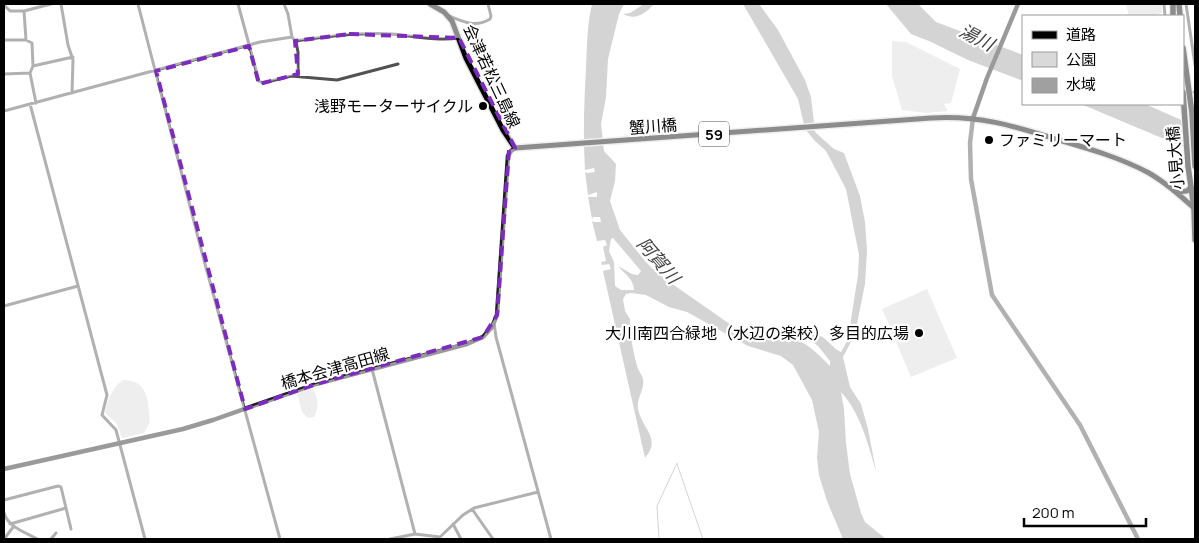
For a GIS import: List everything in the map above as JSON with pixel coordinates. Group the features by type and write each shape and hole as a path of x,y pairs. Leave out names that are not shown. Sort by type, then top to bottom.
{"highway":[{"path":"1184,59 1188,105"},
{"path":"1184,95 1188,105"},
{"name":"小見大橋","path":"1188,105 1193,165 1191,186 1195,208 1195,240"}],"main road":[{"name":"会津若松三島線","path":"430,4 449,16 474,74 503,130 515,148 535,147"},
{"path":"973,118 987,78 1018,4"},
{"name":"蟹川橋","path":"535,147 949,117 973,118"},
{"name":"59","path":"973,118 1003,123 1106,154 1150,174 1174,190 1195,208"},
{"path":"494,323 497,315 499,293 508,156 511,150 515,148"},
{"path":"1174,190 1185,192 1191,186"},
{"name":"橋本会津高田線","path":"4,469 184,429 316,384 467,344 483,337 494,323"}],"street":[{"path":"4,5 10,11 24,11 51,4"},
{"path":"61,4 72,57 72,94"},
{"path":"138,4 202,253 280,539"},
{"path":"238,4 259,81 264,83 291,76 337,80 398,64"},
{"path":"284,4 288,14 292,37 298,52 298,76"},
{"path":"449,16 471,24 479,24 488,21 491,16 488,4"},
{"path":"1186,4 1193,40 1195,65"},
{"path":"24,11 26,40"},
{"path":"295,41 350,34 391,34 429,38 459,38"},
{"path":"4,111 270,40 292,37"},
{"path":"4,40 26,40 32,43 33,66 30,73 36,103"},
{"path":"33,66 72,57"},
{"path":"4,74 30,73"},
{"path":"30,104 107,395 102,415 116,430 145,539"},
{"path":"973,118 970,142 971,179 992,295 1080,425 1138,539"},
{"path":"1174,168 1179,180 1174,190"},
{"path":"4,306 78,286"},
{"path":"494,323 496,337 551,539"},
{"path":"372,369 415,534"},
{"path":"4,500 58,486 61,487 71,529"},
{"path":"390,539 415,534 440,537 472,509 538,492"},
{"path":"4,539 12,525 66,508"},
{"path":"472,509 493,539"},
{"path":"4,513 6,520 12,525 37,539"},
{"path":"453,524 461,539"},
{"path":"51,539 56,533"}],"highlighted area":[{"path":"349,34 459,38 515,148 509,150 497,315 483,337 316,384 245,409 156,71 249,46 259,84 298,74 295,41"}],"green space":[{"path":"1126,4 1162,4 1162,13 1155,15 1129,15"},
{"path":"892,41 906,42 960,69 951,103 944,104 948,111 926,113 902,110 892,76"},
{"name":"大川南四合緑地（水辺の楽校）多目的広場","path":"927,289 957,358 911,377 882,309"},
{"path":"123,380 138,384 146,394 150,422 144,433 122,438 117,424 105,413 111,394"},
{"path":"312,388 317,399 317,410 314,417 308,418 302,412 297,393"}],"water":[{"path":"592,4 624,4 619,14 608,59 606,97 601,124 604,151 616,164 615,181 610,201 620,230 658,274 734,327 748,332 781,336 800,341 811,348 830,366 830,361 818,346 804,335 816,334 821,336 841,352 846,343 850,326 858,275 859,255 846,189 826,151 805,129 798,99 743,4 759,4 778,30 805,80 811,97 815,132 834,149 844,153 860,196 865,222 867,251 865,284 853,338 843,357 850,387 861,404 876,471 858,419 848,400 841,392 850,474 861,513 865,522 886,539 843,539 827,501 819,475 817,458 819,432 812,400 793,365 781,356 748,346 687,312 669,307 646,295 631,293 626,294 623,299 625,311 630,319 631,338 638,369 643,379 638,409 652,445 645,458 603,271 611,269 609,264 602,265 601,262 606,261 603,247 607,245 605,240 597,241 592,221 601,222 600,217 593,217 592,219 588,197 597,197 597,192 588,195 585,172 595,172 594,168 585,170 584,157 585,94","holes":["613,238 641,271 638,275 632,274 618,266 631,280 634,290 621,290 615,286 614,262 609,251 611,239"]},
{"path":"644,4 654,4 640,15 632,17 623,14 630,13"},
{"path":"886,4 918,4 936,22 1022,55 1022,81 968,60 911,34"},
{"path":"1083,105 1147,105 1195,126 1195,152"}],"waterway":[{"path":"659,539 657,506 677,463"},
{"path":"677,464 703,539"}],"place":[{"name":"浅野モーターサイクル","path":"483,106"},
{"name":"ファミリーマート","path":"989,140"},
{"name":"大川南四合緑地（水辺の楽校）多目的広場","path":"919,333"}],"water label":[{"name":"湯川","path":"977,37"},
{"name":"阿賀川","path":"659,260"}]}
